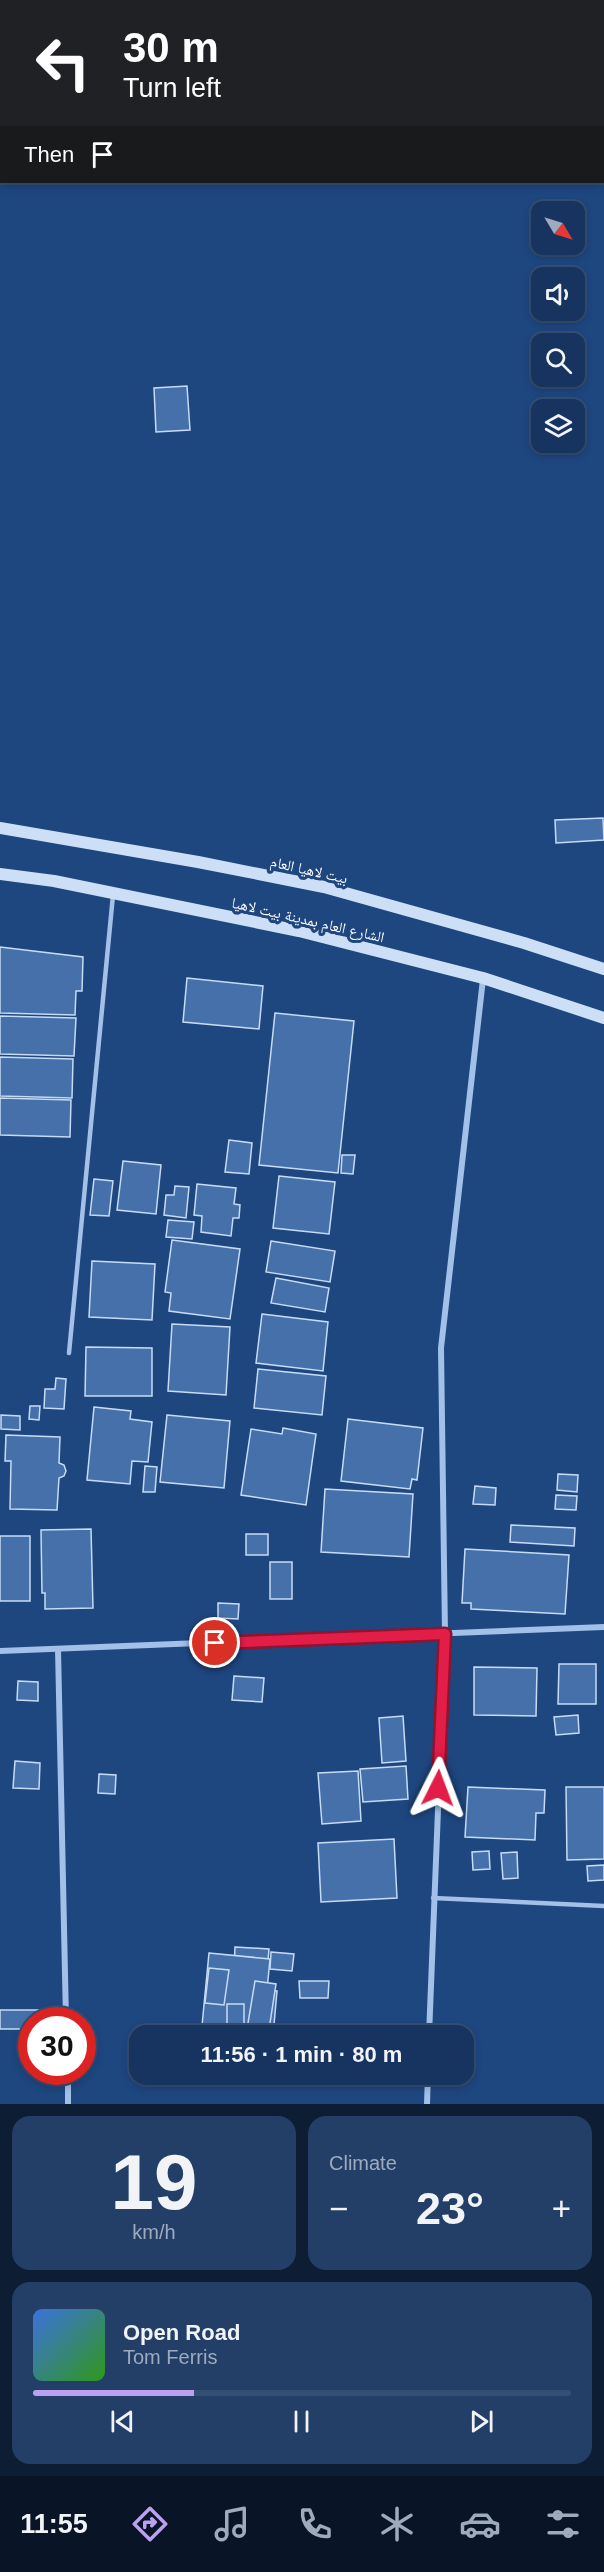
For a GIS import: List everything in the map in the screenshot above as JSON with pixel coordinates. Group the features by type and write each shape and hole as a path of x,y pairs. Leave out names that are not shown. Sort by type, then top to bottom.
{"main road":[{"name":"بيت لاهيا العام","path":"0,828 198,862 324,887 524,943 604,969"},
{"name":"الشارع العام بمدينة بيت لاهيا","path":"0,874 54,881 299,931 483,978 604,1018"}],"street":[{"path":"429,2025 445,1634 441,1347 483,978"},
{"path":"0,1651 604,1627"},
{"path":"58,1648 66,2007"},
{"path":"68,2085 68,2104"},
{"path":"427,2104 428,2085"}],"lane":[{"path":"69,1353 113,893"},
{"path":"433,1898 604,1906"}],"building":[{"path":"187,386 190,430 156,432 154,388"},
{"path":"603,818 604,840 556,843 555,820"},
{"path":"0,947 83,957 82,991 76,991 75,1015 0,1013"},
{"path":"187,978 263,986 259,1029 183,1022"},
{"path":"275,1013 354,1021 338,1173 259,1165"},
{"path":"0,1016 76,1018 74,1056 0,1054"},
{"path":"0,1057 73,1059 72,1098 0,1096"},
{"path":"0,1098 71,1100 70,1137 0,1135"},
{"path":"229,1140 252,1143 249,1174 225,1172"},
{"path":"342,1155 355,1155 353,1174 341,1173"},
{"path":"123,1161 161,1165 156,1214 117,1210"},
{"path":"279,1176 335,1182 329,1234 273,1228"},
{"path":"94,1179 113,1181 109,1216 90,1215"},
{"path":"197,1184 236,1188 234,1204 240,1205 239,1218 233,1218 231,1236 201,1232 202,1216 194,1215"},
{"path":"175,1186 189,1187 186,1218 164,1215 166,1195 174,1195"},
{"path":"168,1220 194,1222 192,1239 166,1237"},
{"path":"172,1240 240,1249 230,1319 169,1311 171,1293 165,1292"},
{"path":"271,1241 335,1251 330,1282 266,1272"},
{"path":"92,1261 155,1264 152,1320 89,1317"},
{"path":"276,1278 329,1288 325,1312 271,1303"},
{"path":"262,1314 328,1322 323,1371 256,1363"},
{"path":"172,1324 230,1327 226,1395 168,1391"},
{"path":"86,1347 152,1348 152,1396 85,1396"},
{"path":"258,1369 326,1376 322,1415 254,1408"},
{"path":"56,1378 66,1379 64,1409 44,1408 45,1389 55,1389"},
{"path":"30,1406 40,1406 39,1420 29,1419"},
{"path":"94,1407 131,1411 130,1419 152,1422 148,1462 132,1461 130,1484 87,1480"},
{"path":"1,1415 20,1416 20,1430 1,1429"},
{"path":"167,1415 230,1421 224,1488 160,1482"},
{"path":"348,1419 423,1428 417,1480 412,1479 410,1489 341,1481"},
{"path":"283,1428 316,1434 306,1505 241,1495 251,1429 282,1434"},
{"path":"6,1435 60,1437 59,1463 64,1465 66,1471 64,1476 59,1478 57,1510 10,1509 11,1461 5,1461"},
{"path":"145,1466 157,1467 155,1492 143,1492"},
{"path":"558,1474 578,1475 577,1492 557,1490"},
{"path":"475,1486 496,1488 495,1505 473,1504"},
{"path":"325,1489 413,1494 409,1557 321,1552"},
{"path":"556,1495 577,1496 576,1510 555,1509"},
{"path":"511,1525 575,1528 574,1546 510,1542"},
{"path":"91,1529 93,1608 45,1609 45,1593 42,1593 41,1530"},
{"path":"246,1534 268,1534 268,1555 246,1555"},
{"path":"0,1536 30,1536 30,1601 0,1601"},
{"path":"465,1549 569,1555 565,1614 471,1609 471,1603 462,1603"},
{"path":"270,1562 292,1562 292,1599 270,1599"},
{"path":"218,1603 239,1604 238,1619 218,1618"},
{"path":"559,1664 596,1664 596,1704 558,1704"},
{"path":"474,1667 537,1668 536,1716 474,1715"},
{"path":"234,1676 264,1678 262,1702 232,1700"},
{"path":"18,1681 38,1682 38,1701 17,1700"},
{"path":"578,1715 579,1733 556,1735 554,1717"},
{"path":"403,1716 406,1761 382,1763 379,1718"},
{"path":"15,1761 40,1763 39,1789 13,1788"},
{"path":"406,1766 408,1799 363,1802 360,1769"},
{"path":"358,1771 361,1821 322,1824 318,1773"},
{"path":"99,1774 116,1775 115,1794 98,1793"},
{"path":"468,1787 545,1790 544,1813 536,1813 535,1840 465,1837"},
{"path":"566,1787 604,1787 604,1859 567,1860"},
{"path":"394,1839 397,1898 321,1902 318,1843"},
{"path":"489,1851 490,1869 473,1870 472,1852"},
{"path":"517,1852 518,1878 503,1879 501,1853"},
{"path":"604,1865 604,1880 588,1881 587,1866"},
{"path":"235,1947 269,1949 267,1972 234,1970"},
{"path":"271,1952 294,1954 292,1971 270,1969"},
{"path":"209,1953 270,1959 267,1990 277,1991 274,2025 202,2025"},
{"path":"209,1968 229,1970 224,2005 205,2003"},
{"path":"255,1981 276,1984 270,2025 248,2025"},
{"path":"299,1981 329,1981 328,1998 300,1998"},
{"path":"227,2004 244,2004 244,2025 227,2025"},
{"path":"0,2010 18,2010 18,2029 0,2029"}],"route":[{"path":"215,1643 445,1634 438,1788"}]}
